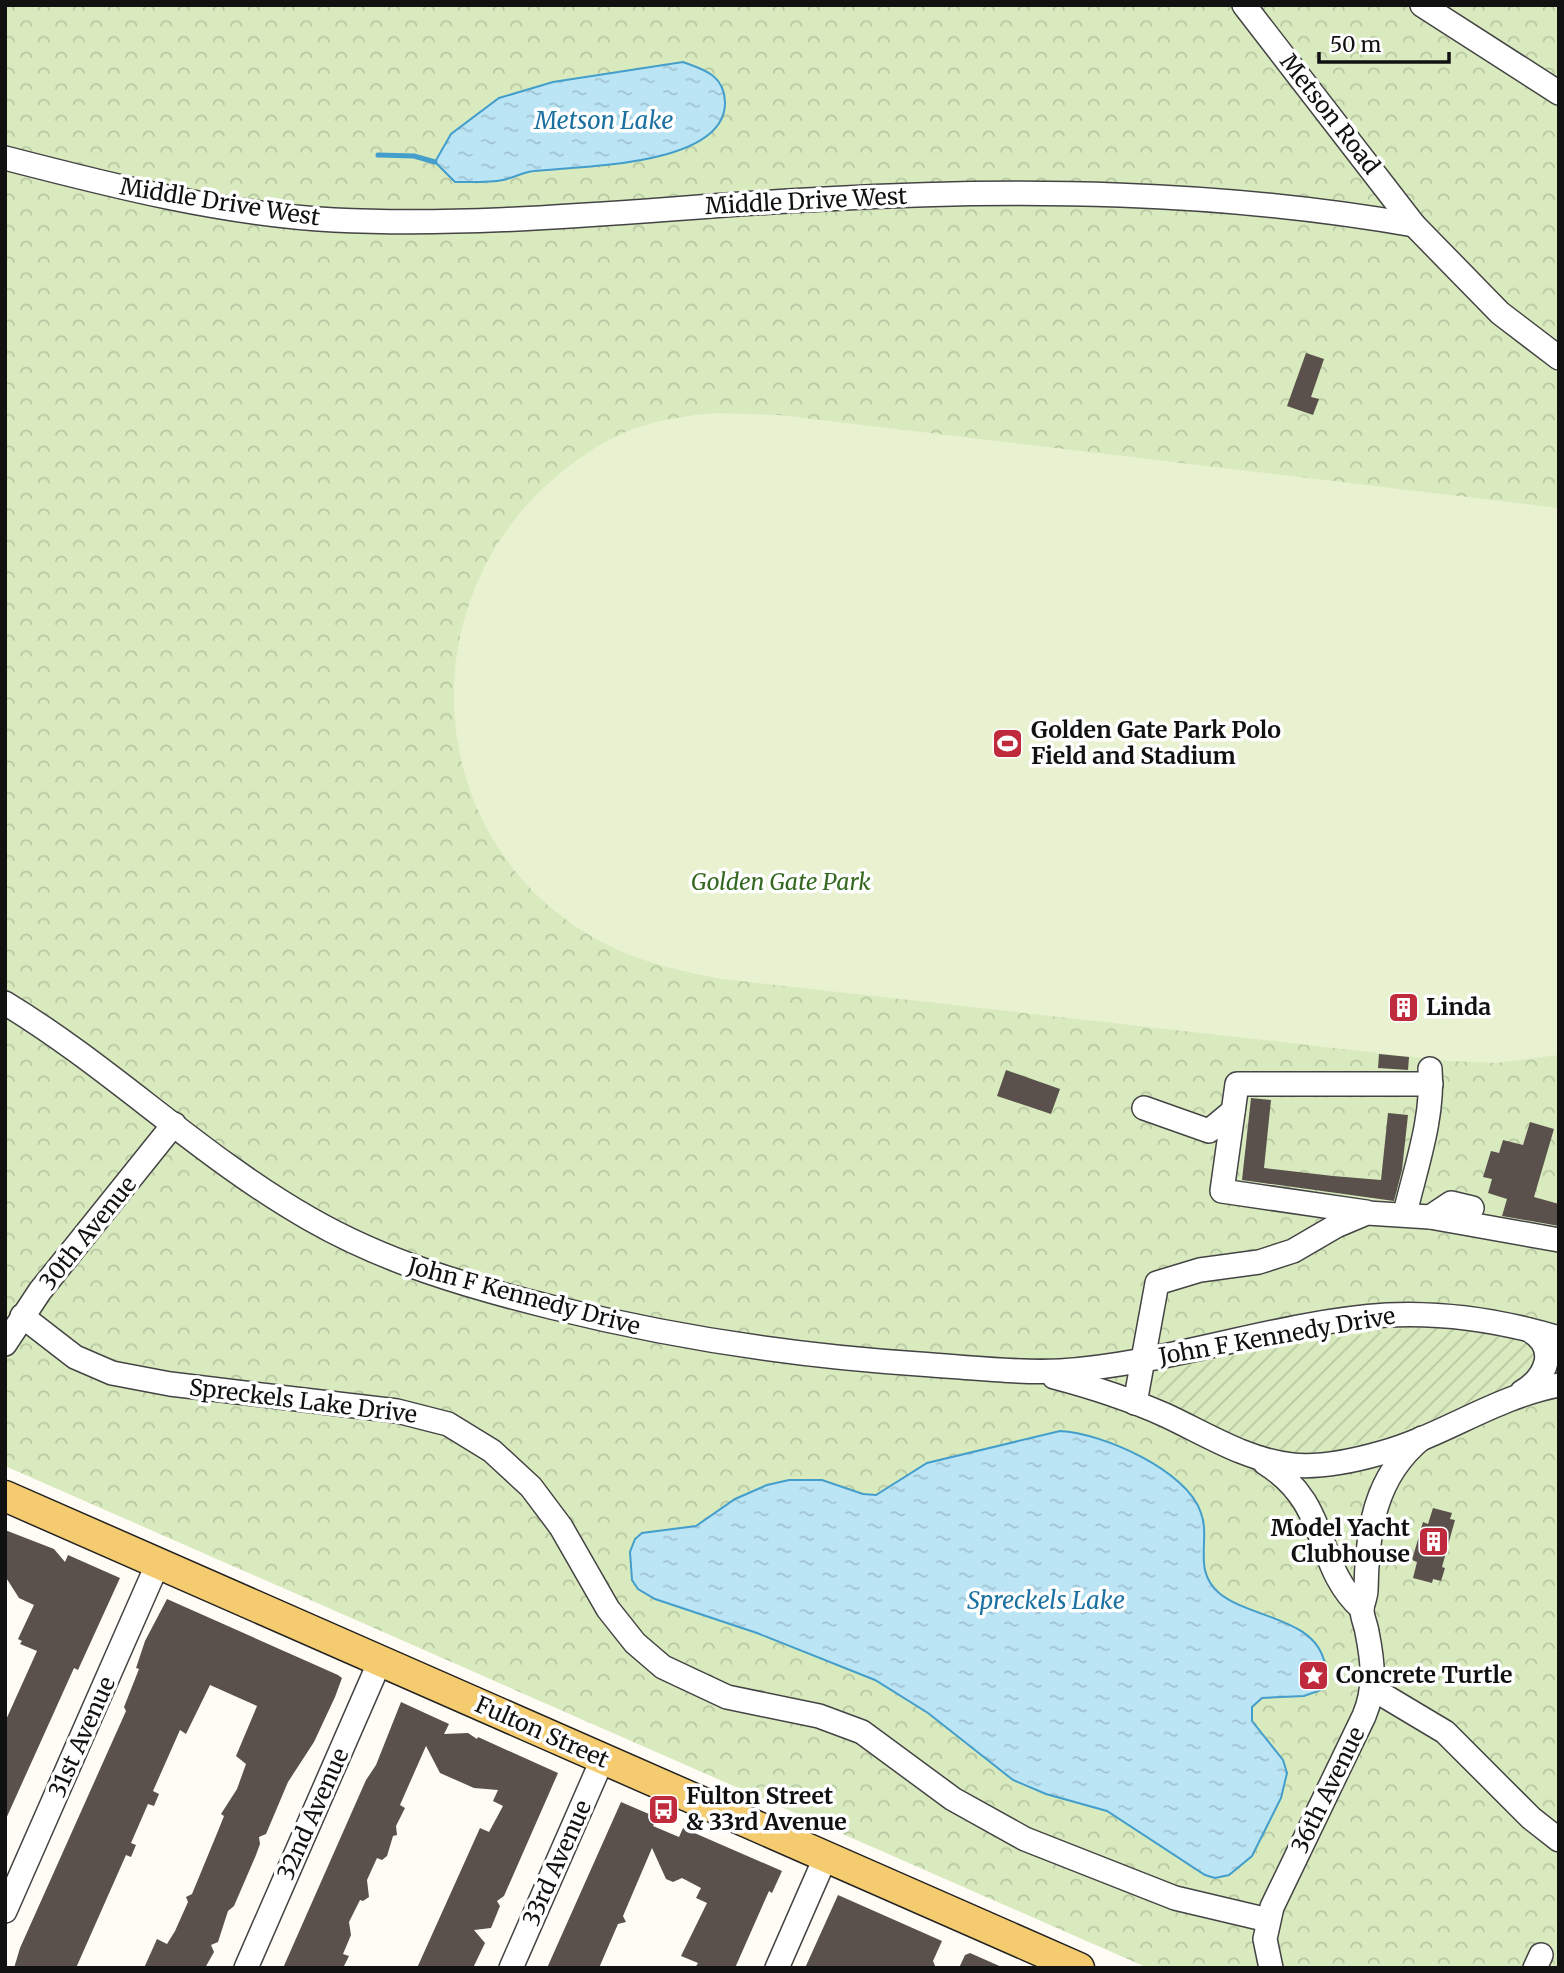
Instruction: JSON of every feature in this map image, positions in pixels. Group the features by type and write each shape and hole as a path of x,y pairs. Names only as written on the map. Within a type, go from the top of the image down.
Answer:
{"main road":[{"name":"Fulton Street","path":"5,1496 826,1856 1045,1961 1080,1968"}],"street":[{"name":"Metson Road","path":"1244,5 1414,225"},
{"path":"1422,5 1559,93"},
{"name":"Middle Drive West","path":"5,158 176,199 274,215 338,220 476,218 860,197 1015,194 1228,199 1414,225"},
{"path":"1414,225 1500,313 1559,358"},
{"name":"John F Kennedy Drive","path":"5,1003 86,1056 254,1184 321,1225 388,1259 473,1287 647,1329 743,1346 861,1360 1036,1371 1078,1369 1142,1360 1381,1315 1453,1316 1526,1328 1559,1338"},
{"path":"1405,1213 1422,1145 1431,1076 1237,1084 1222,1191 1367,1213 1405,1213 1559,1240"},
{"path":"1144,1108 1209,1131 1233,1111"},
{"name":"30th Avenue","path":"5,1344 22,1316 174,1124"},
{"path":"1430,1217 1451,1203 1472,1208"},
{"path":"1135,1403 1157,1283 1190,1273 1259,1262 1293,1251 1336,1226 1367,1213"},
{"name":"Spreckels Lake Drive","path":"22,1316 75,1357 112,1373 212,1390 397,1411 448,1424 492,1451 531,1487 561,1527 595,1590 615,1619 635,1643 663,1667 727,1696 819,1716 862,1732 953,1799 1025,1839 1175,1898 1268,1920"},
{"path":"1518,1394 1534,1384 1548,1360 1544,1342 1526,1328"},
{"name":"John F Kennedy Drive","path":"1036,1371 1135,1403 1237,1450 1280,1463 1324,1465 1384,1453 1518,1394 1559,1385"},
{"name":"36th Avenue","path":"1271,1968 1265,1939 1268,1920 1364,1716 1373,1689 1371,1657 1362,1609 1367,1592 1366,1549 1378,1501 1394,1467 1422,1438"},
{"name":"36th Avenue","path":"1237,1450 1274,1469 1295,1485 1310,1507 1342,1586 1362,1609"},
{"name":"31st Avenue","path":"5,1911 158,1563"},
{"name":"32nd Avenue","path":"246,1968 380,1661"},
{"path":"1373,1689 1445,1732 1531,1818 1559,1840"},
{"name":"33rd Avenue","path":"511,1968 603,1758"},
{"path":"777,1968 826,1856"}],"green space":[{"name":"Golden Gate Park","path":"5,5 1559,5 1559,1968 1148,1968 5,1466"},
{"name":"Golden Gate Park Polo Field and Stadium","path":"712,413 779,415 1559,508 1559,1055 1496,1063 1448,1061 723,979 646,961 610,946 575,926 524,881 486,828 463,768 454,705 459,642 478,581 511,524 558,475 596,447 628,431 666,420"},
{"path":"1418,1327 1493,1332 1524,1339 1535,1352 1530,1373 1521,1385 1500,1396 1380,1438 1307,1453 1286,1452 1253,1443 1201,1420 1156,1392 1155,1383 1165,1372 1176,1367 1318,1340"}],"water":[{"name":"Metson Lake","path":"683,62 712,75 721,85 725,102 719,123 702,140 676,151 646,159 530,172 485,182 455,182 435,162 451,134 499,98 553,82"},
{"name":"Spreckels Lake","path":"1060,1431 1078,1433 1119,1446 1179,1482 1193,1497 1201,1513 1204,1523 1204,1565 1211,1584 1232,1602 1296,1628 1309,1637 1319,1649 1326,1672 1321,1690 1304,1696 1262,1698 1252,1707 1252,1721 1283,1760 1287,1773 1281,1798 1252,1856 1229,1875 1215,1878 1205,1875 1107,1811 1046,1794 1013,1780 928,1713 875,1680 757,1633 655,1599 638,1589 632,1580 630,1552 635,1539 642,1533 696,1526 735,1499 767,1485 789,1480 822,1480 863,1494 876,1495 927,1463"}],"building":[{"path":"1306,353 1324,359 1311,397 1319,399 1313,415 1287,406"},
{"path":"1379,1054 1409,1057 1408,1070 1378,1068"},
{"path":"1006,1070 1060,1089 1051,1114 997,1096"},
{"path":"1251,1098 1271,1100 1264,1168 1333,1176 1381,1180 1388,1113 1408,1115 1402,1170 1394,1201 1242,1180"},
{"path":"1530,1122 1554,1129 1534,1197 1559,1204 1559,1226 1502,1216 1507,1199 1488,1193 1492,1179 1483,1177 1491,1151 1499,1153 1503,1140 1523,1145"},
{"name":"Model Yacht Clubhouse","path":"1433,1508 1452,1513 1450,1519 1455,1520 1442,1567 1445,1568 1441,1581 1433,1579 1432,1583 1413,1578 1417,1562 1412,1560 1423,1522 1428,1524"},
{"path":"5,1530 54,1549 65,1562 68,1555 120,1578 78,1670 74,1668 5,1821 5,1722 37,1651 20,1644 22,1641 18,1639 34,1605 19,1598 5,1576"},
{"path":"167,1599 338,1675 342,1678 335,1697 314,1742 288,1782 266,1834 259,1837 260,1844 256,1855 234,1906 228,1911 218,1942 211,1945 214,1952 205,1968 144,1968 157,1939 167,1944 175,1931 188,1902 186,1897 192,1894 224,1816 221,1814 237,1789 246,1764 236,1756 257,1706 210,1685 186,1734 180,1730 153,1791 159,1794 154,1806 148,1804 131,1843 136,1845 131,1857 126,1855 76,1968 14,1968 20,1948 126,1711 124,1707 139,1669 136,1668 145,1641"},
{"path":"401,1702 449,1724 444,1734 468,1733 558,1773 504,1896 497,1901 500,1906 491,1928 474,1930 485,1943 473,1968 417,1968 480,1828 489,1832 503,1806 493,1801 498,1790 474,1788 440,1773 426,1746 400,1805 405,1808 396,1826 397,1835 393,1836 387,1856 382,1860 377,1858 367,1880 369,1897 360,1900 349,1922 351,1935 343,1954 349,1956 343,1968 283,1968 366,1780 376,1765"},
{"path":"621,1802 649,1814 648,1818 655,1821 653,1826 679,1837 683,1828 782,1871 772,1893 769,1891 735,1968 695,1968 698,1963 681,1956 707,1903 696,1898 701,1888 682,1878 673,1882 666,1879 652,1848 623,1916 626,1922 618,1924 599,1968 547,1968"},
{"path":"838,1895 942,1941 933,1961 936,1968 805,1968"},
{"path":"970,1953 1004,1968 959,1968 965,1955"}],"waterway":[{"path":"378,155 414,156 435,162"}],"place":[{"name":"Golden Gate Park Polo Field and Stadium","path":"1008,743"},
{"name":"Linda","path":"1403,1007"},
{"name":"Model Yacht Clubhouse","path":"1433,1541"},
{"name":"Concrete Turtle","path":"1313,1675"},
{"name":"Fulton Street & 33rd Avenue","path":"663,1809"}]}
